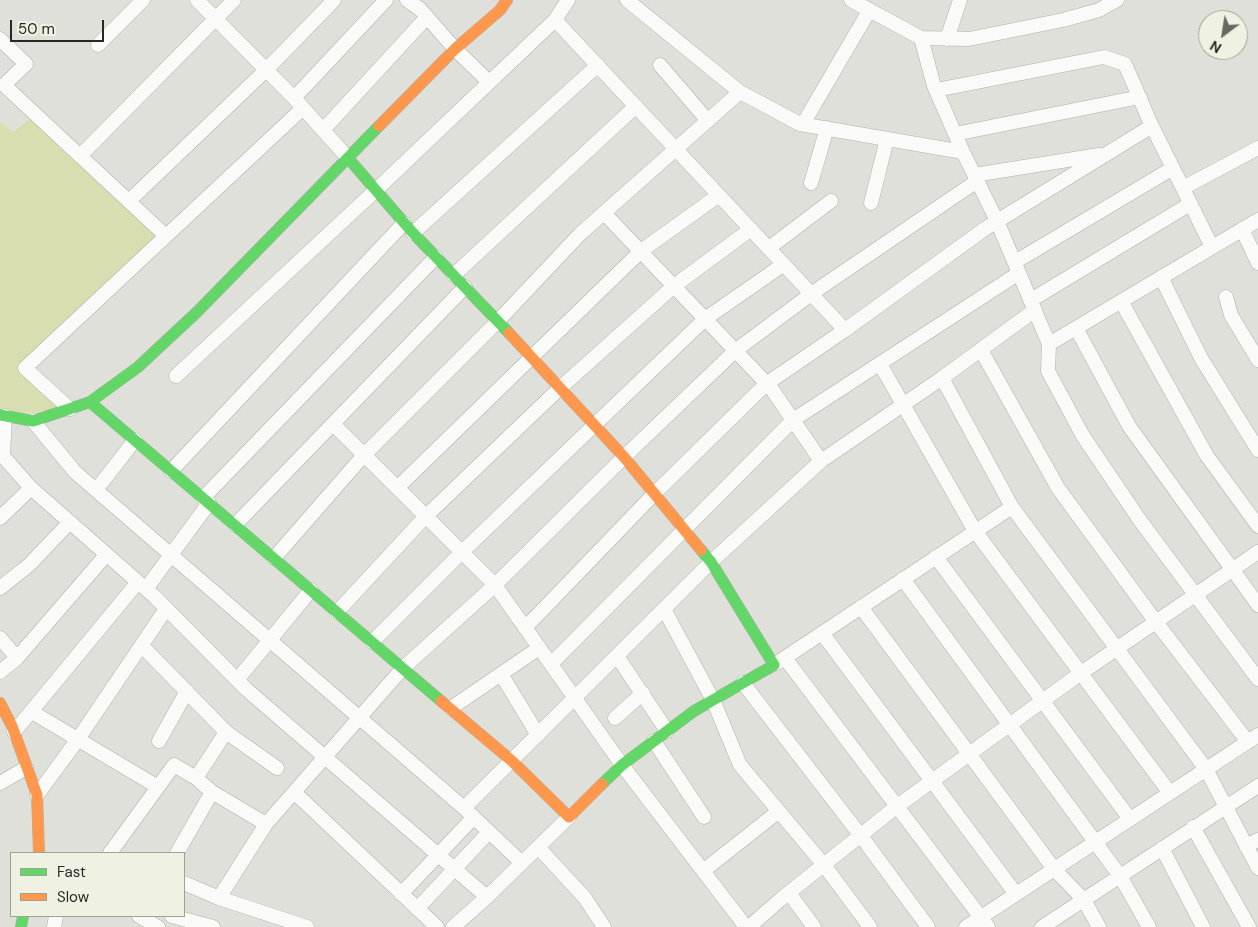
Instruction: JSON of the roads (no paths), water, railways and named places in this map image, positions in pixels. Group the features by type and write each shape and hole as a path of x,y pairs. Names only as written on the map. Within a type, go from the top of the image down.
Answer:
{"street":[{"path":"98,45 143,0"},
{"path":"198,0 299,103 409,228 624,456 711,562 779,662 896,807 984,922"},
{"path":"80,156 234,0"},
{"path":"129,201 266,70 334,0"},
{"path":"70,409 25,368 166,236 299,103 386,0"},
{"path":"407,0 420,9 489,82"},
{"path":"487,897 237,680 142,586 1,458 2,416 33,421 90,402 138,368 197,312 456,49 500,10 507,0"},
{"path":"176,376 555,20 568,0"},
{"path":"627,0 740,92 803,124 963,152"},
{"path":"850,0 921,38 947,39 969,39 1053,22 1099,10 1109,2"},
{"path":"947,39 960,0"},
{"path":"803,124 870,11"},
{"path":"323,130 428,17"},
{"path":"555,20 845,330"},
{"path":"921,38 936,90 963,152 997,221 1049,344 1048,371 1083,436 1139,519 1258,679"},
{"path":"0,39 26,64 4,85 166,236"},
{"path":"936,90 1104,57 1125,64 1152,126 1212,247"},
{"path":"660,65 708,121"},
{"path":"171,471 409,228 598,66"},
{"path":"274,558 364,455 498,321 580,234 677,150 740,92"},
{"path":"955,134 1140,97"},
{"path":"454,275 636,106"},
{"path":"524,628 654,494 766,384 997,221 1152,126"},
{"path":"811,183 827,128"},
{"path":"870,203 888,139"},
{"path":"1182,188 1258,148"},
{"path":"219,898 266,824 403,668 494,585 624,456 736,351 812,294 976,178 1106,154"},
{"path":"551,664 792,420 880,364 1017,268 1173,168"},
{"path":"397,488 641,251 719,195"},
{"path":"769,248 831,201"},
{"path":"401,894 439,856 469,813 512,761 711,562 821,461 981,350 1033,306 1190,204"},
{"path":"604,213 766,384 821,461"},
{"path":"1049,344 1258,220"},
{"path":"338,612 426,516 560,388 674,286 751,229"},
{"path":"1242,229 1258,263"},
{"path":"0,733 13,729 32,712 171,555 206,501 436,257"},
{"path":"372,642 462,552 705,319 784,264"},
{"path":"1161,277 1201,358 1258,450"},
{"path":"235,525 465,287"},
{"path":"1226,298 1232,315 1258,360"},
{"path":"1122,301 1206,456 1258,526"},
{"path":"1076,328 1129,426 1258,605"},
{"path":"966,927 984,922 1016,894 1253,738 1156,622 1058,488 981,350"},
{"path":"880,364 975,531 1170,793"},
{"path":"942,378 1012,507 1206,769 1226,806 1252,843 1258,868"},
{"path":"90,402 451,708 512,761 570,816"},
{"path":"33,421 75,472 469,813 522,863"},
{"path":"333,424 494,585 622,765 747,927 896,807 1081,673 1258,552"},
{"path":"96,490 135,440"},
{"path":"0,518 32,488"},
{"path":"453,927 487,897 622,765 694,711 779,662 1012,507"},
{"path":"0,588 29,565 70,522"},
{"path":"0,672 17,658 106,554"},
{"path":"936,557 1130,819"},
{"path":"903,579 1120,876 1149,927"},
{"path":"237,680 311,590"},
{"path":"861,607 1054,869 1084,900 1099,927"},
{"path":"37,795 78,739 166,609"},
{"path":"664,609 713,700 740,765 824,865 870,927"},
{"path":"822,633 1016,894"},
{"path":"0,638 17,658"},
{"path":"142,646 226,732 277,768"},
{"path":"451,708 539,648"},
{"path":"617,656 667,732"},
{"path":"500,674 538,735"},
{"path":"743,683 861,836 928,927"},
{"path":"159,741 187,691"},
{"path":"615,718 643,693"},
{"path":"0,703 13,729 37,795 39,852"},
{"path":"32,712 158,787"},
{"path":"196,778 226,732"},
{"path":"654,741 704,817"},
{"path":"111,852 174,765 196,778 212,792 266,824"},
{"path":"0,782 26,768"},
{"path":"1045,926 1258,786"},
{"path":"178,852 212,792"},
{"path":"294,793 437,927"},
{"path":"703,871 779,811"},
{"path":"1193,827 1249,927"},
{"path":"417,909 489,832"},
{"path":"33,852 38,839"},
{"path":"538,847 585,898 604,927"},
{"path":"1162,848 1203,927"},
{"path":"185,883 219,898 307,927"},
{"path":"788,893 814,927"},
{"path":"141,917 158,927"},
{"path":"176,917 213,927"}]}
